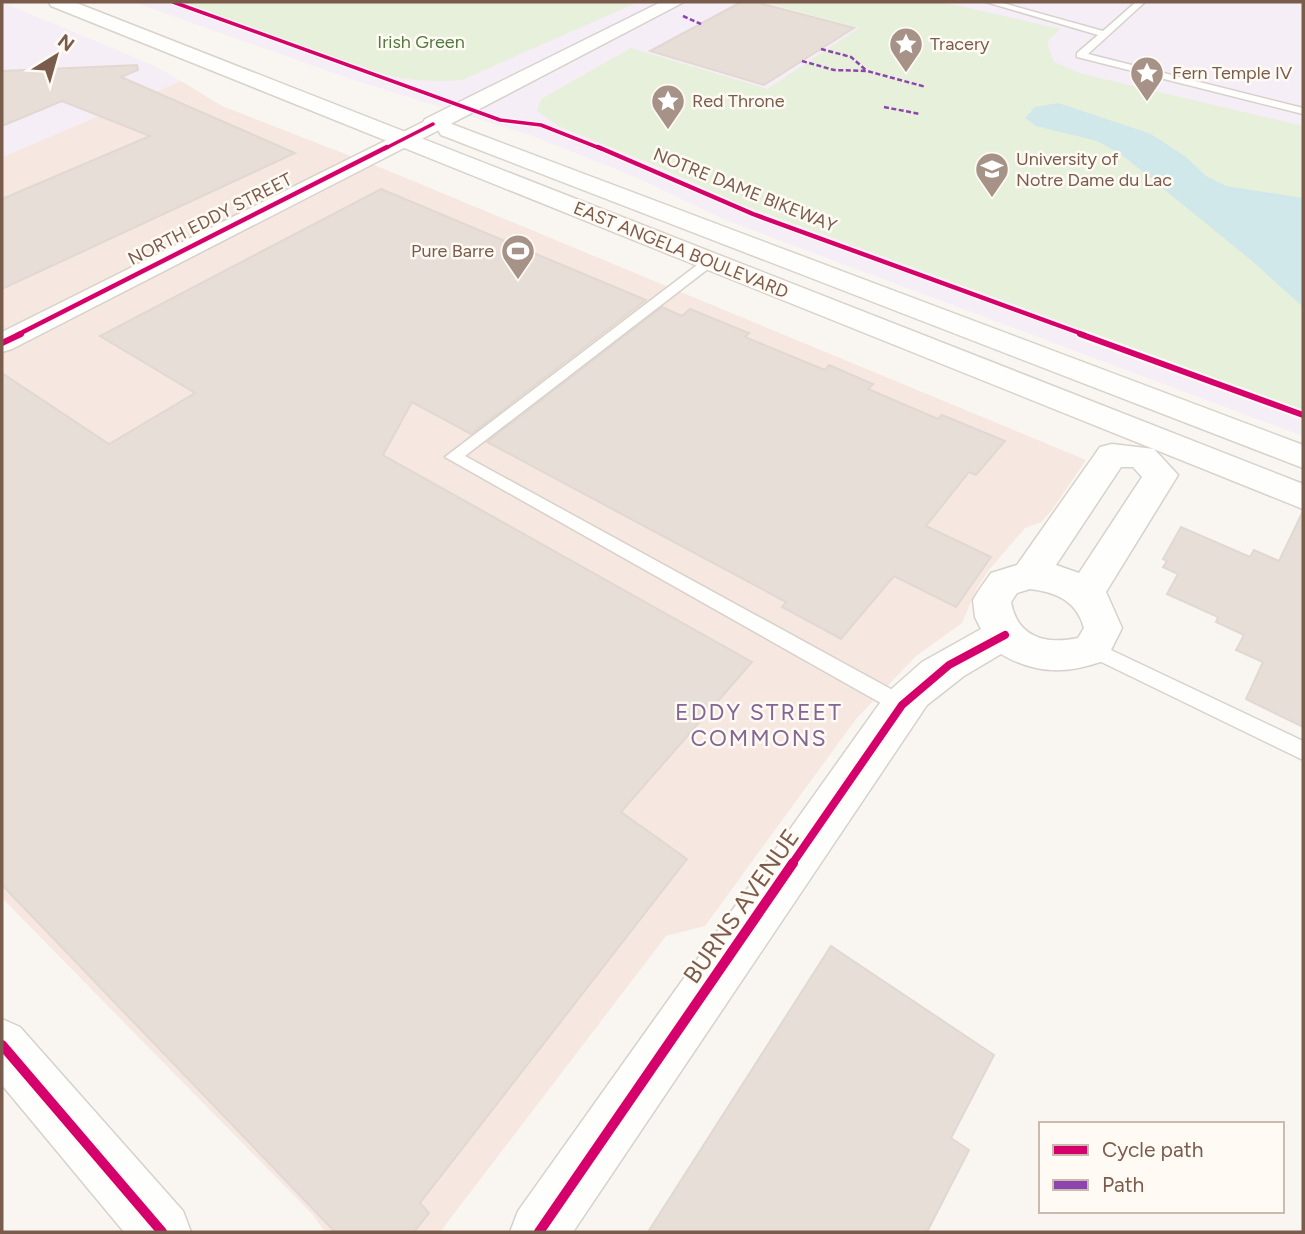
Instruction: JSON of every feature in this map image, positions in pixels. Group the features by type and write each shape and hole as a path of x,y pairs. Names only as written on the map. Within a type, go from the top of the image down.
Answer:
{"main road":[{"name":"EAST ANGELA BOULEVARD","path":"58,2 415,126 1303,457"},
{"path":"110,2 186,31"},
{"name":"NORTH EDDY STREET","path":"2,343 415,126 675,2"},
{"name":"EAST ANGELA BOULEVARD","path":"415,126 710,262 1148,447 1303,497"},
{"path":"1030,575 1112,455 1148,447 1161,475 1085,594"},
{"path":"1030,575 1059,579 1085,594 1101,617 1103,628 1092,649 1066,658 1049,657 1017,645 996,624 992,600 1004,583 1030,575"},
{"name":"BURNS AVENUE","path":"539,1232 902,705 919,685 968,652 1005,635"},
{"path":"2,1045 162,1232"}],"lane":[{"path":"990,2 1104,34"},
{"path":"1141,2 1081,55 1303,111"},
{"path":"710,262 453,457 902,705"},
{"path":"1092,649 1303,751"}],"shaded area":[{"path":"2,2 155,66 181,81 2,157"},
{"name":"University of Notre Dame du Lac","path":"133,2 1303,2 1303,436 725,220 638,178 530,135 357,81"},
{"path":"181,81 222,106 389,171 1086,460 1052,510 1041,522 1025,528 988,571 977,588 962,623 916,656 856,719 705,926 666,936 440,1232 325,1232 313,1215 2,898 2,157"}],"green space":[{"name":"Irish Green","path":"181,2 638,2 462,80 443,81 386,75"},
{"name":"University of Notre Dame du Lac","path":"763,2 942,2 1061,29 1047,42 1054,62 1079,73 1303,126 1303,410 740,204 659,167 558,126 537,111 541,99 631,48 767,89 859,28"}],"water":[{"path":"1058,103 1151,134 1186,157 1206,176 1226,186 1303,198 1303,307 1252,261 1122,155 1097,141 1036,126 1025,118 1035,107"}],"building":[{"path":"741,2 755,2 854,28 764,85 650,51"},
{"path":"137,65 138,70 121,77 295,153 2,289 2,199 150,136 62,101 2,126 2,71"},
{"path":"381,189 646,300 471,434 412,402 383,455 752,662 621,812 687,859 420,1203 429,1213 414,1232 335,1232 2,885 2,373 109,444 195,393 100,336"},
{"path":"662,307 682,316 690,309 749,333 745,337 825,370 829,365 873,384 868,389 938,419 942,415 1005,441 976,475 969,472 926,526 991,557 956,607 894,576 841,639 782,607 786,602 487,442"},
{"path":"1303,511 1303,727 1246,699 1263,662 1236,650 1244,635 1216,622 1218,617 1167,594 1178,574 1163,567 1167,561 1163,559 1181,527 1250,557 1254,550 1279,561"},
{"path":"831,946 994,1055 951,1138 969,1150 927,1232 648,1232"}],"marked path":[{"path":"683,16 701,24"},
{"path":"821,49 851,57 867,71"},
{"path":"802,61 834,70 867,71 926,87"},
{"path":"884,107 920,114"}],"cycle path":[{"name":"NOTRE DAME BIKEWAY","path":"173,2 500,120 541,125 560,131 753,214 1303,415"},
{"path":"2,343 433,124"},
{"path":"539,1232 902,705 924,683 949,665 1005,635"},
{"path":"2,1045 162,1232"}],"place":[{"name":"Tracery","path":"906,74"},
{"name":"Fern Temple IV","path":"1147,103"},
{"name":"Red Throne","path":"668,131"},
{"name":"University of Notre Dame du Lac","path":"992,199"},
{"name":"Pure Barre","path":"518,281"}],"district":[{"name":"EDDY STREET COMMONS","path":"759,725"}]}
